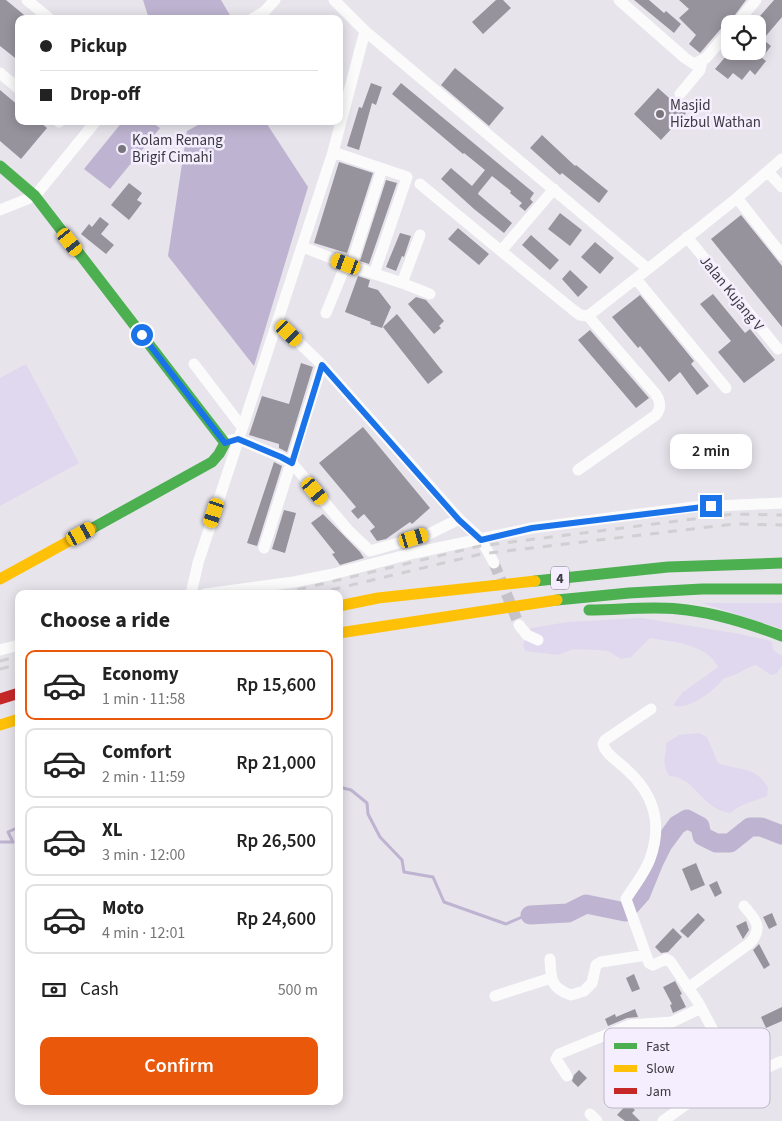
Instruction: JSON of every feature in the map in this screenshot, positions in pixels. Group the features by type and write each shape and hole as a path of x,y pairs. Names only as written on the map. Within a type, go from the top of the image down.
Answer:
{"main road":[{"path":"0,166 35,196 225,443 212,462 0,579"},
{"name":"4","path":"343,605 387,597 659,568 782,563"},
{"name":"4","path":"343,632 539,602 629,593 702,589 782,589"},
{"path":"573,611 662,608 695,610 729,617 759,626 782,636"},
{"path":"454,616 553,612"},
{"path":"0,699 15,694"},
{"path":"0,725 15,720"}],"street":[{"path":"27,0 45,15"},
{"path":"259,15 275,0"},
{"path":"334,0 365,31 648,269"},
{"path":"619,0 689,62 697,64 702,61 721,40"},
{"path":"744,15 756,0"},
{"path":"343,114 365,31"},
{"path":"680,94 700,70 702,61"},
{"path":"0,73 15,86"},
{"path":"0,210 35,196 93,125"},
{"path":"193,590 198,563 278,322 340,125"},
{"path":"333,152 407,178 374,274"},
{"path":"588,316 737,198 782,159"},
{"path":"326,313 349,265 382,170"},
{"path":"768,172 782,187"},
{"path":"420,184 572,309 580,315 588,316 659,400 660,406 656,414 578,470"},
{"path":"501,251 554,189"},
{"path":"737,198 782,255"},
{"path":"402,283 420,235"},
{"name":"Jalan Kujang V","path":"687,237 778,349"},
{"path":"302,247 430,294"},
{"path":"636,279 726,388"},
{"path":"278,322 322,365 459,520 481,540 494,563"},
{"path":"194,364 242,427"},
{"path":"264,548 322,365"},
{"path":"225,443 238,439 292,463 348,530 370,551 427,535 459,520"},
{"path":"235,590 294,582 333,574 414,553 532,528 694,507 782,503"},
{"path":"519,625 527,636 538,640"},
{"path":"0,650 15,646"},
{"path":"651,709 605,740 603,744 607,752 640,782 654,807 656,819 656,833 650,860 627,897 627,902 651,965 666,959 670,961 711,1028"},
{"path":"688,988 750,943 755,937 758,930 757,924 744,906"},
{"path":"550,959 551,978 554,984 560,990 571,995 584,991 592,983 596,965 600,962 646,955"},
{"path":"495,996 551,978"},
{"path":"623,1028 630,1025 672,1022 700,1008"},
{"path":"567,1076 556,1059 558,1054 604,1035"},
{"path":"770,1066 782,1061"},
{"path":"663,1121 681,1108"}],"shaded area":[{"path":"143,0 221,0 230,15 148,15"},
{"name":"Kolam Renang Brigif Cimahi","path":"120,125 156,125 160,128 110,189 84,169"},
{"path":"198,125 268,125 308,187 254,366 168,256 187,131"},
{"path":"26,364 79,463 0,506 0,378"},
{"path":"702,603 782,603 782,629"},
{"path":"642,618 771,641 774,651 782,656 782,666 776,674 771,675 756,665 752,666 733,676 724,678 715,688 694,702 679,706 673,705 683,692 718,667 706,653 688,645 650,638 631,657 621,659 608,651 598,650 573,649 558,655 525,651 523,644 531,628 568,622"},
{"path":"699,733 707,737 718,763 746,770 757,775 768,787 767,796 743,805 731,813 721,811 712,806 685,781 678,777 669,776 664,762 666,743 679,735"}],"building":[{"path":"0,0 6,0 24,15 15,15 15,58 0,46"},
{"path":"496,0 503,0 511,8 483,34 472,22"},
{"path":"634,0 649,0 681,24 674,33"},
{"path":"679,0 746,0 735,15 721,15 721,28 700,53 689,44 696,35 679,18 689,9"},
{"path":"774,0 782,0 782,17 766,36 766,15 761,15"},
{"path":"766,42 771,46 766,53"},
{"path":"723,60 766,61 755,75 750,70 742,80 733,73 728,79 715,69"},
{"path":"455,68 504,108 489,126 441,85"},
{"path":"371,83 382,87 376,105 372,103 359,150 347,146 359,107 362,108"},
{"path":"401,83 534,193 530,199 533,202 525,211 519,206 522,203 510,193 511,191 492,176 479,192 478,194 512,223 504,233 441,179 451,168 472,186 485,170 463,154 392,94"},
{"name":"Masjid Hizbul Wathan","path":"658,88 686,113 661,140 634,114"},
{"path":"0,90 15,103 15,125 44,125 47,128 21,159 0,141"},
{"path":"542,135 575,166 608,191 599,203 562,173 560,175 530,148"},
{"path":"339,162 373,173 347,253 314,243"},
{"path":"386,180 397,183 369,264 360,261"},
{"path":"129,183 142,193 137,200 142,203 129,220 111,205"},
{"path":"560,213 582,230 570,246 548,229"},
{"path":"741,215 782,266 782,327 711,239"},
{"path":"100,217 109,224 101,234 114,245 106,254 81,234 89,224 92,227"},
{"path":"458,228 489,254 479,265 448,239"},
{"path":"400,233 411,236 404,257 402,256 396,271 386,267"},
{"path":"531,235 559,260 550,270 522,245"},
{"path":"595,242 614,258 600,274 581,257"},
{"path":"570,270 588,287 578,297 562,279"},
{"path":"358,276 370,280 368,287 378,290 391,307 382,328 345,312"},
{"path":"713,294 745,333 750,329 775,360 744,383 718,352 731,341 700,304"},
{"path":"640,295 694,361 691,364 709,386 697,395 680,372 669,382 640,346 638,348 612,317"},
{"path":"416,297 426,300 444,321 439,326 441,328 434,334 408,304"},
{"path":"397,314 443,372 428,384 383,327"},
{"path":"590,330 649,398 636,408 578,340"},
{"path":"301,363 313,367 287,452 279,448 279,444 249,435 262,396 289,404"},
{"path":"363,427 430,508 412,524 410,522 386,539 377,541 370,531 375,527 364,514 358,519 351,511 356,507 319,463"},
{"path":"274,462 282,466 257,546 247,543"},
{"path":"284,510 296,513 285,553 272,549"},
{"path":"323,514 364,558 340,565 332,554 335,553 311,523"},
{"path":"696,863 705,885 691,891 682,869"},
{"path":"717,881 722,893 715,897 709,885"},
{"path":"698,913 705,920 688,938 680,931"},
{"path":"772,913 777,925 769,929 763,917"},
{"path":"746,921 749,930 743,939 736,926"},
{"path":"673,928 682,937 668,952 661,953 655,947"},
{"path":"759,944 770,965 764,969 753,950"},
{"path":"634,974 640,989 632,992 626,978"},
{"path":"675,981 686,1007 673,1013 670,1005 672,1004 663,987"},
{"path":"782,1007 782,1021 766,1028 761,1017"},
{"path":"635,1009 638,1017 627,1018 608,1026 605,1019 615,1014 616,1017"},
{"path":"579,1070 587,1078 578,1087 572,1081 574,1075"},
{"path":"623,1108 633,1108 635,1110 632,1113 640,1121 625,1121 617,1115"}],"waterway":[{"path":"343,788 351,790 367,803 368,814 380,837 402,860 404,872 433,877 444,902 506,924 530,915"},
{"path":"530,915 568,913 586,904 625,912 641,894 663,844 677,825 687,819 700,826 702,836 716,843 730,843 750,827 761,827 782,835"},
{"path":"0,842 13,842 8,832 15,829"}],"tunnel":[{"path":"494,563 519,625"}],"railway":[{"path":"297,590 480,546 733,514 782,515"},
{"path":"331,590 481,554 734,524 782,525"},
{"path":"0,661 15,657"},
{"path":"0,669 15,665"}],"traffic: fast":[{"path":"0,166 35,196 225,443 212,462 91,529"},
{"path":"535,581 668,567 782,563"},
{"path":"557,600 629,593 702,589 782,589"},
{"path":"589,610 656,608 691,610 731,619 782,636"}],"traffic: slow":[{"path":"0,579 91,529"},
{"path":"343,605 378,598 535,581"},
{"path":"343,632 557,600"},
{"path":"0,725 15,720"}],"traffic: jam":[{"path":"0,699 15,694"}],"place":[{"name":"Masjid Hizbul Wathan","path":"660,114"},
{"name":"Kolam Renang Brigif Cimahi","path":"122,149"}],"route":[{"path":"142,335 225,443 238,439 292,463 322,365 459,520 481,540 532,528 711,506"}]}
